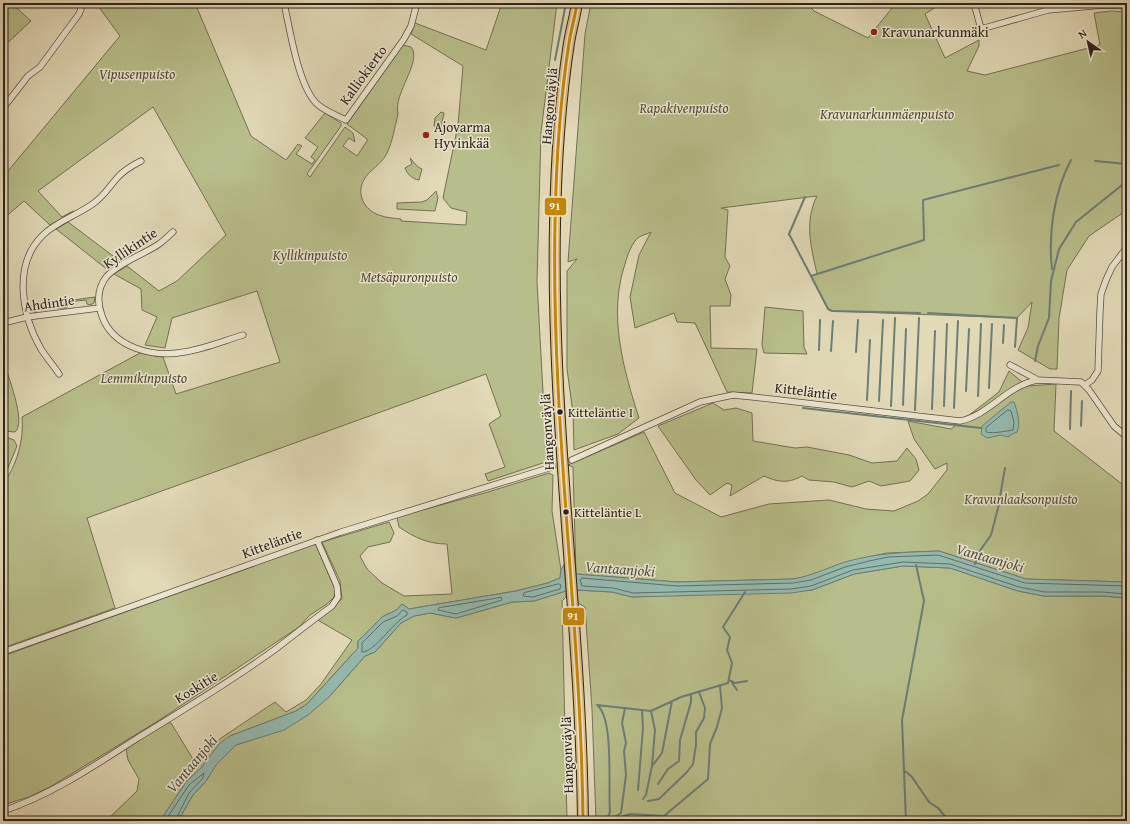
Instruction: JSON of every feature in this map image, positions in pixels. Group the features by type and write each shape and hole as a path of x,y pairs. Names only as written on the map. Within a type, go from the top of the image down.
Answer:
{"highway":[{"name":"Hangonväylä","path":"569,42 572,3"},
{"name":"Hangonväylä","path":"577,3 569,42 564,86 558,166 555,271 556,354 582,746 583,821"}],"street":[{"path":"3,108 28,76 40,67 80,14 81,9 79,3"},
{"name":"Kalliokierto","path":"284,3 305,87 317,104 325,110 346,120 404,39 411,26 417,3"},
{"path":"974,3 981,29 1048,10 1127,6"},
{"path":"58,374 41,349 27,317 23,290 25,265 35,244 49,230 95,203 117,178 141,161"},
{"name":"Kyllikintie","path":"99,308 98,297 100,288 108,276 160,244 173,232"},
{"path":"1085,385 1096,376 1098,371 1101,294 1112,267 1127,248"},
{"path":"99,308 104,322 114,335 127,345 150,352 182,352 243,335"},
{"name":"Ahdintie","path":"3,323 27,317 99,308"},
{"path":"1010,365 1038,380 1075,381 1085,385 1114,426 1127,437"},
{"name":"Kitteläntie","path":"572,460 602,448 700,402 722,396 733,395 753,397 960,421 971,419 1020,385 1038,380"},
{"name":"Kitteläntie","path":"3,652 317,540 552,467"},
{"name":"Koskitie","path":"3,811 24,804 52,790 108,757 225,684 276,649 332,606 338,597 337,586 317,540"}],"green space":[{"path":"3,3 11,3 31,21 3,47"},
{"path":"96,3 195,3 251,136 286,160 298,144 302,146 296,154 312,164 315,160 311,157 318,147 305,138 325,113 341,123 341,126 307,174 310,177 345,127 353,133 355,142 349,138 343,146 357,156 367,139 347,124 403,45 411,47 414,53 413,60 400,97 392,141 384,159 365,178 362,184 361,195 365,205 369,209 384,217 401,219 401,221 466,225 467,212 451,208 443,198 458,125 463,66 411,34 415,23 486,50 502,3 557,3 541,132 537,282 546,447 552,460 488,481 485,474 505,467 489,424 501,416 486,374 87,518 115,608 3,648 3,484 16,461 21,443 22,417 140,353 163,357 176,394 280,362 257,291 172,318 165,348 145,345 157,317 142,310 141,289 114,274 127,266 159,291 177,281 226,235 153,107 38,191 62,217 73,211 72,213 50,225 24,201 3,219 3,177 120,36"},
{"path":"591,3 806,3 814,11 868,38 896,3 942,3 925,14 945,58 979,40 979,46 967,71 985,75 1100,45 1094,13 1111,11 1127,12 1127,210 1089,236 1067,270 1059,318 1057,369 1050,369 1018,350 1028,328 1032,302 1017,318 832,311 828,309 811,276 817,274 811,244 810,225 813,206 817,196 721,208 728,210 725,257 730,266 725,279 731,295 730,306 710,306 711,348 757,349 752,393 727,392 695,323 677,322 674,313 635,328 630,297 639,255 651,232 636,239 630,249 620,283 618,302 618,322 623,360 639,418 618,434 574,450 573,413 567,369 567,271 577,259 568,262 585,34"},
{"path":"441,112 444,113 441,128 434,126 435,118"},
{"path":"410,158 418,167 422,169 419,180 414,179 407,173 405,168 412,164"},
{"path":"436,191 438,198 435,211 397,209 397,203 422,202 427,200"},
{"path":"68,222 121,262 108,270 56,229"},
{"path":"95,297 94,303 90,305 87,304 86,300 67,302 67,308 57,308 56,304 35,307 36,313 29,309 29,306"},
{"path":"765,307 803,311 804,347 807,354 764,353 762,345"},
{"path":"3,360 18,409 18,427 15,432 4,431"},
{"name":"Kravunlaaksonpuisto","path":"1009,371 1027,386 1056,384 1054,431 1127,488 1127,582 1026,579 939,551 887,553 844,563 810,576 793,579 677,582 576,574 573,467 568,465 644,432 675,493 721,517 769,504 829,500 866,509 894,511 918,501 928,494 947,470 947,463 935,469 914,439 908,421 951,429 999,392"},
{"path":"713,403 724,410 736,408 752,413 753,441 795,448 807,447 849,455 872,463 897,461 907,448 916,459 919,470 910,481 881,486 869,481 852,487 834,482 809,480 802,476 797,479 783,481 774,480 764,476 730,496 732,485 727,483 710,495 696,480 658,426"},
{"path":"3,436 14,440 17,446 3,480"},
{"path":"549,473 553,475 552,511 561,570 560,578 548,583 516,591 409,609 402,604 394,611 381,618 358,641 358,648 307,704 296,711 230,736 186,782 160,821 106,821 137,791 139,779 128,760 126,748 165,723 171,723 196,764 221,738 275,702 286,712 306,700 321,684 352,640 316,619 342,599 340,581 322,542 389,522 394,533 390,542 368,547 360,556 367,569 382,583 404,596 452,594 447,544 422,540 399,527 397,517 488,492"},
{"path":"313,544 316,545 335,589 334,597 327,604 310,615 299,627 158,721 50,787 29,797 3,805 3,656"},
{"path":"903,566 950,568 1018,591 1044,596 1102,596 1127,598 1127,821 596,821 592,709 585,607 578,603 577,590 612,592 632,597 812,590 854,574"},
{"path":"566,591 566,597 562,601 567,821 178,821 193,795 206,781 216,765 236,745 257,738 329,697 365,656 375,652 401,623 414,616 430,613 456,618 512,602 534,601"}],"water":[{"path":"1011,402 1014,402 1019,421 1017,432 1009,437 1001,435 987,438 981,434 982,426"},
{"path":"939,551 1026,579 1127,582 1127,598 1102,596 1044,596 1018,591 950,568 903,566 854,574 812,590 791,593 632,597 612,592 577,590 576,574 677,582 793,579 857,559 880,555"},
{"path":"564,564 566,591 534,601 512,602 456,618 430,613 414,616 401,623 375,652 365,656 329,697 308,715 284,730 236,745 216,765 206,781 193,795 178,821 160,821 186,782 201,768 219,744 230,736 296,711 307,704 358,648 358,641 381,618 396,610 402,604 409,609 516,591 548,583 560,578 561,570"}],"waterway":[{"path":"555,60 566,3"},
{"path":"1052,269 1051,241 1056,199 1060,185 1071,160"},
{"path":"1095,161 1127,164"},
{"path":"805,197 789,234 811,276 924,240 923,200 1059,165"},
{"path":"1035,361 1038,346 1049,318 1051,281 1059,249 1076,222 1127,181"},
{"path":"811,276 828,309 832,311 920,313"},
{"path":"928,313 1017,318 1015,347"},
{"path":"891,406 895,318"},
{"path":"915,410 919,318"},
{"path":"819,350 820,320"},
{"path":"856,352 858,320"},
{"path":"879,401 883,320"},
{"path":"831,351 833,321"},
{"path":"954,408 958,321"},
{"path":"944,406 947,324"},
{"path":"978,396 981,324"},
{"path":"989,388 992,324"},
{"path":"1003,343 1004,325"},
{"path":"903,405 906,329"},
{"path":"966,391 969,329"},
{"path":"932,409 935,331"},
{"path":"867,400 870,340"},
{"path":"1070,429 1071,391"},
{"path":"1081,426 1082,401"},
{"path":"803,408 981,428"},
{"name":"Vantaanjoki","path":"975,564 979,552 991,535 998,508 1005,468"},
{"path":"906,821 902,720 924,601 916,565"},
{"path":"597,705 651,711 681,697 728,683 732,663 727,650 730,637 723,627 745,592"},
{"path":"729,680 735,683 747,681"},
{"path":"732,683 737,690"},
{"path":"618,818 630,814 664,816 708,779 710,744 717,727 722,708 720,686"},
{"path":"648,801 659,799 687,772 693,764 696,745 696,732 704,718 705,708 699,692"},
{"path":"658,784 668,769 679,761 680,740 691,702 691,695"},
{"path":"653,765 662,753 672,701"},
{"path":"598,706 603,714 608,740 610,812 607,819"},
{"path":"615,817 621,813 626,775 624,751 626,743 622,723 625,708"},
{"path":"638,790 643,728 642,710"},
{"path":"643,799 646,795 652,766 655,730 651,711"},
{"path":"905,771 912,777 929,802 938,808 949,821"}],"tunnel":[{"path":"552,467 572,460"}],"transit line":[{"name":"91","path":"577,3 570,38 563,88 557,157 555,299 557,374 577,672 583,821"}],"place":[{"name":"Kravunarkunmäki","path":"874,32"},
{"name":"Ajovarma Hyvinkää","path":"426,135"},
{"name":"Kitteläntie I","path":"560,412"},
{"name":"Kitteläntie L","path":"566,512"}],"park label":[{"name":"Vipusenpuisto","path":"137,74"},
{"name":"Rapakivenpuisto","path":"684,108"},
{"name":"Kravunarkunmäenpuisto","path":"887,114"},
{"name":"Kyllikinpuisto","path":"310,255"},
{"name":"Metsäpuronpuisto","path":"409,277"},
{"name":"Lemmikinpuisto","path":"144,378"}]}
